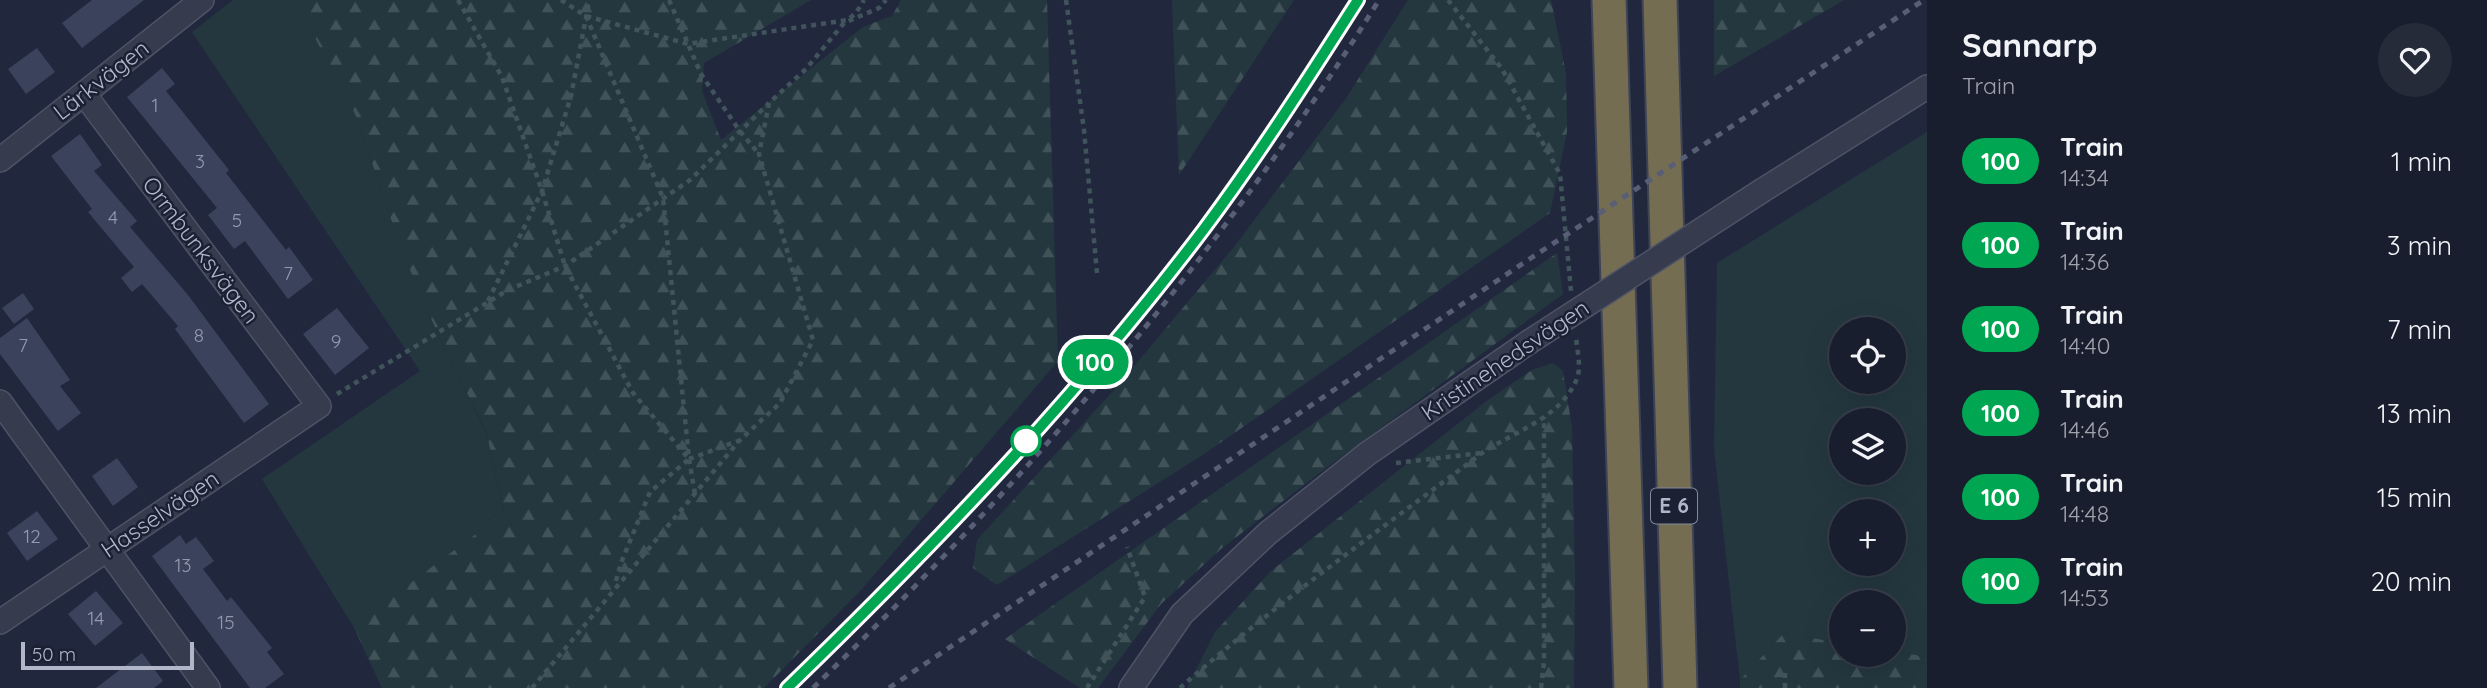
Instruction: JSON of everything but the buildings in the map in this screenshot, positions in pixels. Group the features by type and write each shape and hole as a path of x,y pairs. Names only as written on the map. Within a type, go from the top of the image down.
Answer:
{"highway":[{"name":"E 6","path":"1609,0 1631,688"},
{"name":"E 6","path":"1660,0 1680,688"}],"street":[{"name":"Lärkvägen","path":"0,160 201,0"},
{"name":"Kristinehedsvägen","path":"1131,688 1182,614 1268,533 1367,454 1529,342 1927,87"},
{"name":"Ormbunksvägen","path":"84,94 319,406"},
{"path":"0,402 208,688"},
{"name":"Hasselvägen","path":"0,622 319,406"}],"path":[{"path":"458,0 502,77 565,266 633,393 689,459"},
{"path":"561,0 586,16 688,44 846,21 879,8 886,0"},
{"path":"488,302 542,191 570,96 587,0"},
{"path":"532,688 739,441 780,403 813,340 759,154 739,130 701,74 668,0"},
{"path":"319,406 508,290 565,266 690,180 739,130 806,69 846,21 856,13 864,0"},
{"path":"1066,0 1084,130 1097,273"},
{"path":"1448,0 1502,69 1560,174 1572,296"},
{"path":"586,16 663,198 689,459 695,494"},
{"path":"759,154 769,103"},
{"path":"1180,688 1244,632 1483,453 1544,416 1565,399 1580,377 1576,336"},
{"path":"1541,688 1544,662 1544,416"},
{"path":"614,589 621,563 650,492 689,459 739,441"},
{"path":"1388,464 1483,453"},
{"path":"1087,688 1145,597 1127,547"},
{"path":"1785,673 1785,688"}],"green space":[{"path":"233,0 295,0 357,118 401,249 440,339 486,432 504,514 353,626 262,479 420,371 192,32"},
{"path":"295,0 811,0 704,63 702,91 721,140 863,27 892,16 901,0 1047,0 1058,361 861,590 764,688 382,688 353,626 504,513 486,431 440,339 401,249 357,118"},
{"path":"1172,0 1294,0 1179,175 1172,3"},
{"path":"1408,0 1551,0 1566,73 1567,132 1550,213 1207,452 997,585 973,568 977,540 1115,389 1234,247 1345,100"},
{"path":"1714,0 1844,0 1714,76"},
{"path":"1927,132 1927,657 1906,653 1906,590 1829,590 1829,641 1784,633 1740,680 1714,449 1717,263"},
{"path":"1557,253 1563,294 1318,474 1221,549 1161,604 1098,688 1080,688 1005,639"},
{"path":"1553,363 1563,371 1572,428 1574,688 1187,688 1215,632 1271,571 1488,400 1532,370"},
{"path":"1784,633 1829,641 1829,667 1906,667 1906,653 1927,657 1927,688 1740,688 1740,680"}],"railway":[{"path":"787,688 951,523 1107,350 1204,229 1283,116 1358,0"},
{"path":"813,688 969,529 1045,446 1117,361 1188,274 1255,185 1379,0"},
{"path":"889,688 1528,260 1924,0"}],"train":[{"name":"100","path":"787,688 874,605 945,531 1106,349 1205,227 1287,110 1358,0"}]}
